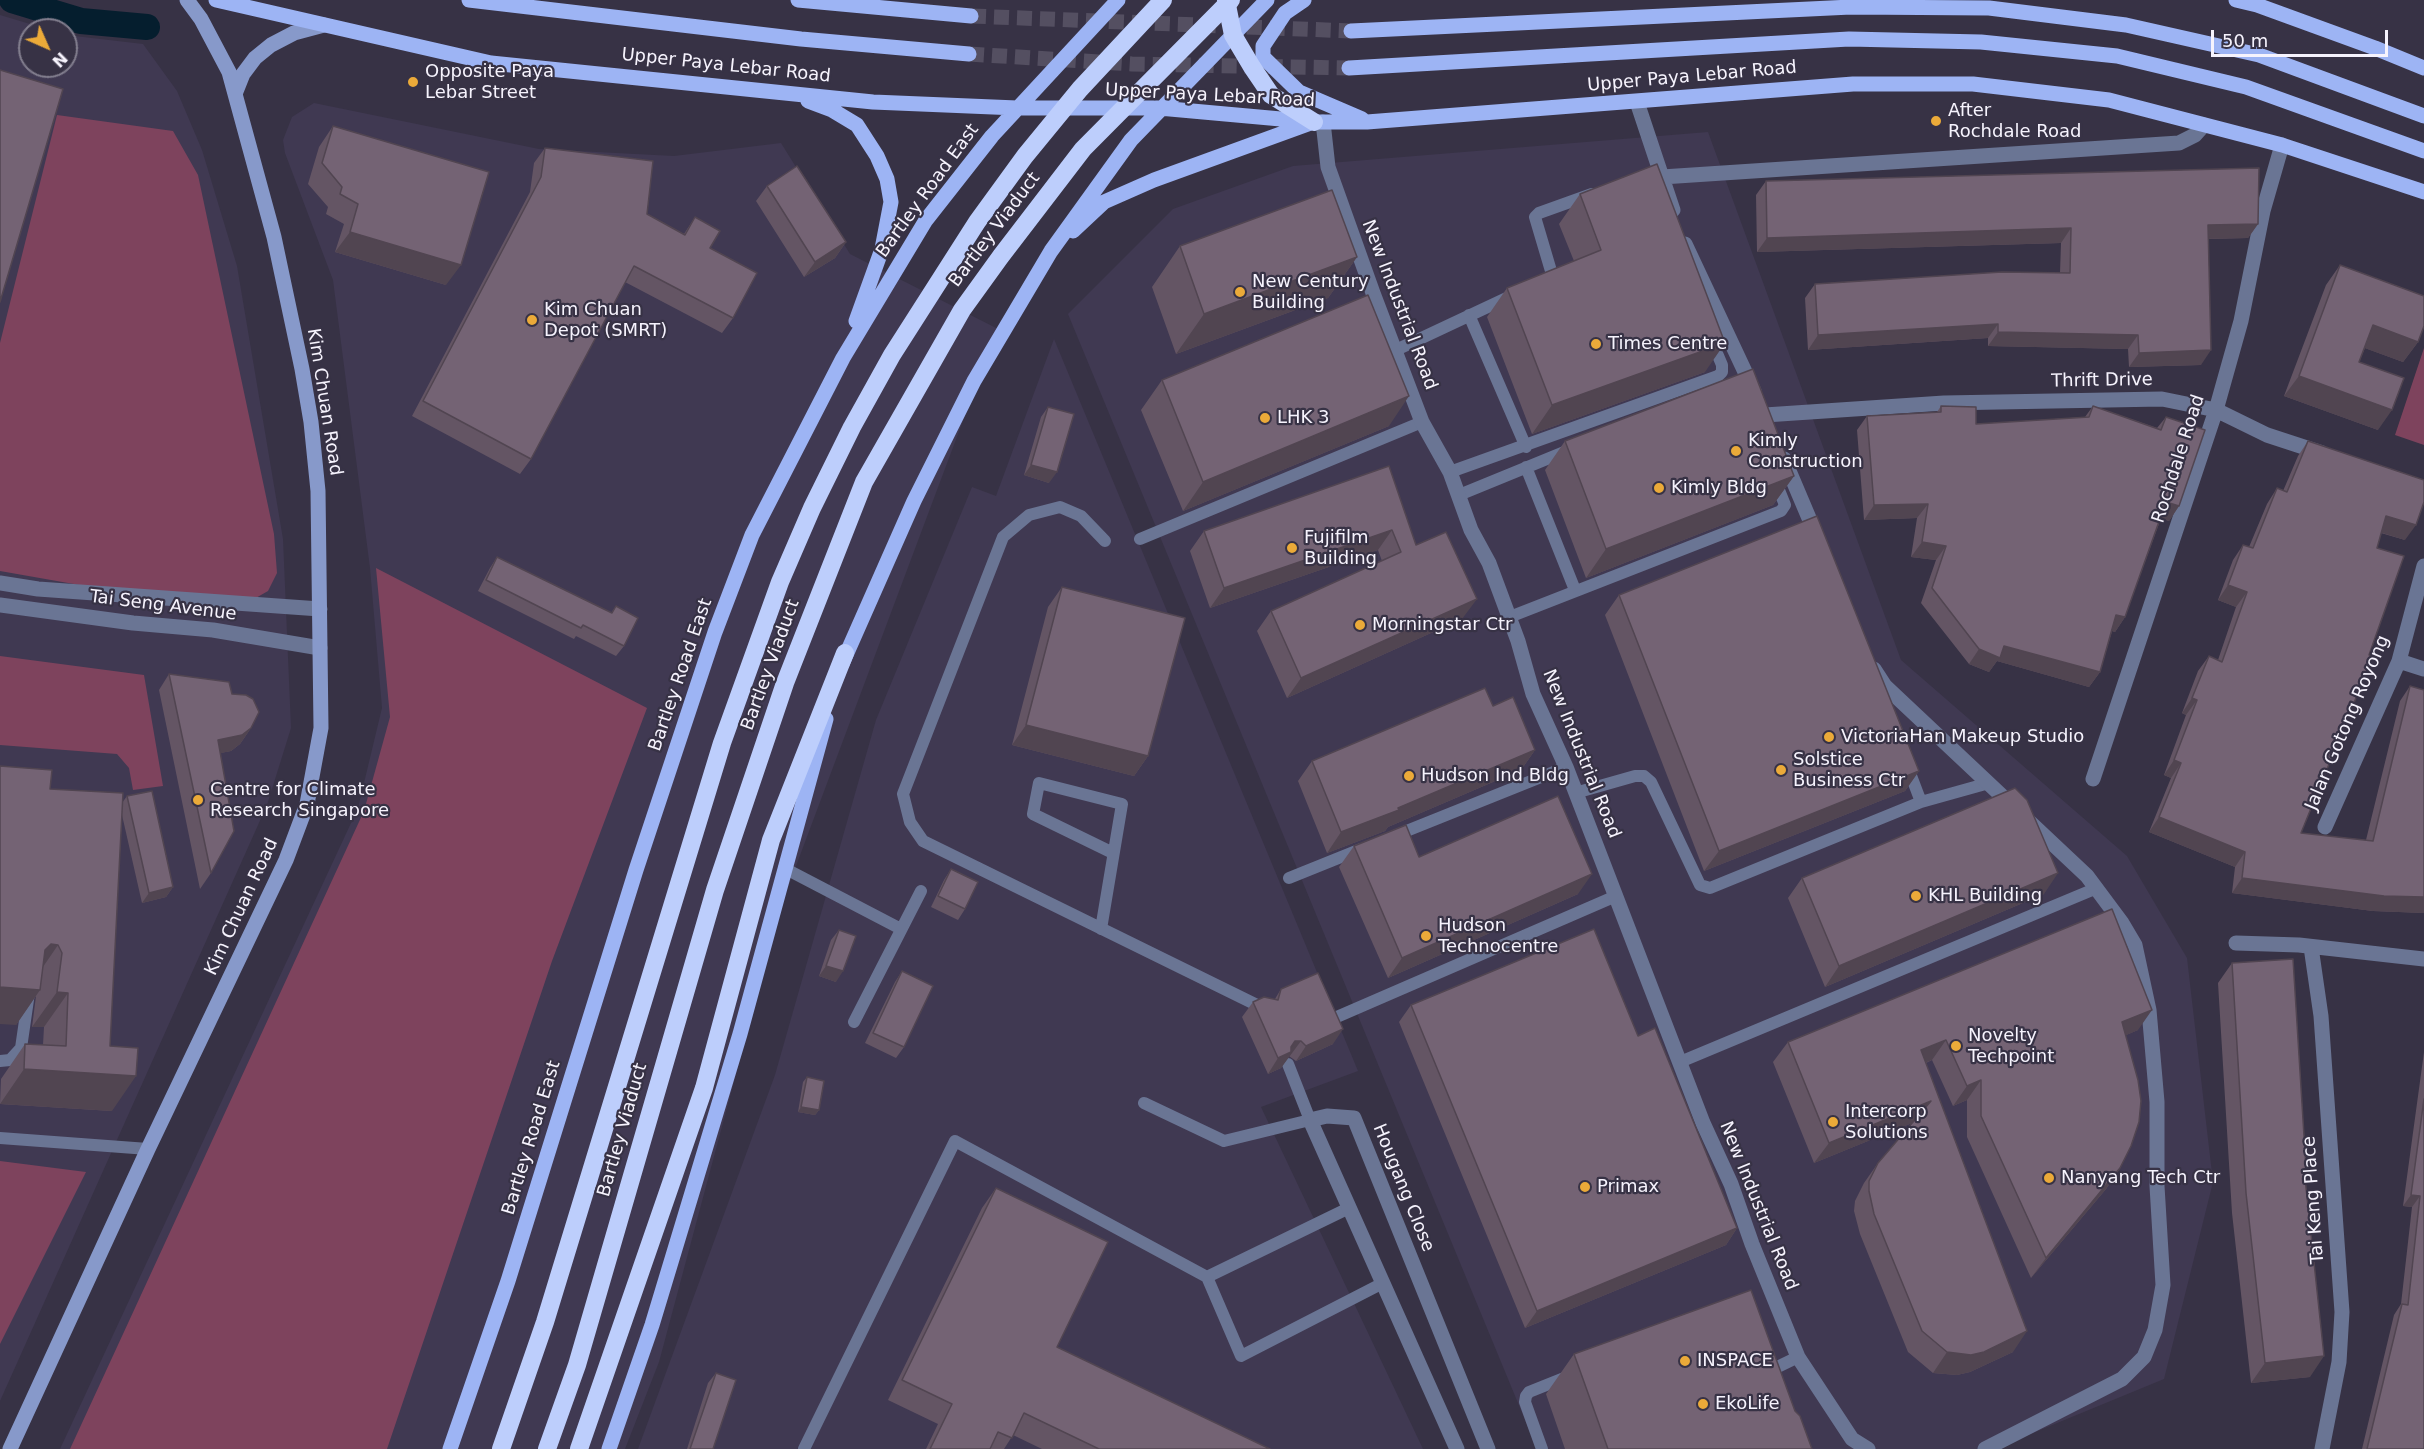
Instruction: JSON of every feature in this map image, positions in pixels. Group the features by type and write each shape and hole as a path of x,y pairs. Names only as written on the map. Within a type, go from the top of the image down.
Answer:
{"highway":[{"name":"Bartley Viaduct","path":"501,1449 545,1322 722,743 776,592 812,508 852,427 892,355 977,222 1025,156 1080,89 1163,0"},
{"path":"1227,0 1233,35 1271,95 1318,122"},
{"name":"Bartley Viaduct","path":"547,1449 577,1365 715,890 785,683 864,482 962,310 1001,256 1083,149 1231,0"},
{"path":"579,1449 704,1088 771,840 845,653"}],"main road":[{"name":"Kim Chuan Road","path":"10,1449 148,1149 276,882 307,804 321,728 318,490 311,422 274,237 229,72 217,46 187,0"},
{"name":"Upper Paya Lebar Road","path":"216,0 491,63 873,102 1017,108 1159,108 1318,122 1367,122 1853,84 1973,84 2109,100 2282,145 2424,192"},
{"name":"Upper Paya Lebar Road","path":"469,0 801,39 969,54"},
{"path":"798,0 970,16"},
{"name":"Bartley Road East","path":"450,1449 508,1281 636,870 715,632 752,535 843,358 896,266 926,220 992,136 1118,0"},
{"path":"609,1449 652,1325 740,1034 845,653 914,501 964,401 1051,251 1131,140 1159,108 1267,0"},
{"path":"1304,0 1286,13 1263,46 1263,57 1299,92 1367,122"},
{"path":"2236,0 2257,4 2424,69"},
{"path":"1351,31 1851,7 1989,8 2126,25 2259,55 2424,116"},
{"path":"235,94 243,74 255,58 271,45 294,33 324,25"},
{"name":"Upper Paya Lebar Road","path":"1349,68 1849,39 1981,42 2117,56 2247,87 2424,151"},
{"path":"759,90 793,96 832,110 857,125 877,156 887,178 891,202 882,249 843,358"},
{"path":"1051,251 1104,202 1154,180 1318,122"}],"street":[{"path":"1637,102 1662,177 2179,143 2195,135 2204,125"},
{"name":"New Industrial Road","path":"1318,122 1328,167 1422,422 1450,472 1471,530 1489,563 1507,618 1518,641 1533,694 1566,767 1703,1123 1731,1184 1752,1244 1798,1357 1852,1439 1868,1449"},
{"name":"Rochdale Road","path":"2093,779 2216,410 2241,321 2263,211 2282,145"},
{"name":"Thrift Drive","path":"1662,177 1683,240 1767,420 1944,403 2162,399 2216,410 2267,435 2341,459"},
{"path":"1779,447 1825,556"},
{"name":"Jalan Gotong Royong","path":"2325,827 2399,661 2424,566"},
{"name":"Tai Seng Avenue","path":"0,584 38,589 320,609"},
{"name":"Tai Seng Avenue","path":"0,604 133,623 213,630 320,648"},
{"path":"1866,653 1885,686 2097,888 2134,945 2149,1010 2157,1102 2157,1185 2163,1285 2155,1330 2144,1357 2122,1379 1985,1449"},
{"path":"2399,661 2424,669"},
{"path":"2236,943 2311,947 2424,959"},
{"name":"Tai Keng Place","path":"2311,947 2321,1016 2342,1312 2336,1385 2322,1449"},
{"name":"Hougang Close","path":"1310,1120 1327,1116 1353,1118 1488,1449"},
{"path":"1310,1120 1457,1449"}],"lane":[{"path":"1395,350 1547,280 1551,270 1535,217 1539,213 1604,189"},
{"path":"1469,315 1526,447"},
{"path":"1450,472 1526,447 1718,376 1722,372 1722,365 1703,322"},
{"path":"1140,539 1422,422"},
{"path":"1459,495 1580,446"},
{"path":"1507,618 1782,511 1785,505 1769,464"},
{"path":"1526,467 1575,590"},
{"path":"1105,541 1082,516 1060,507 1029,515 1003,537 903,794 910,822 922,842 1263,1008"},
{"path":"1900,748 1922,802"},
{"path":"1289,878 1566,767"},
{"path":"1575,793 1635,776 1644,776 1651,782 1700,885 1710,888 1922,802 1989,783"},
{"path":"1101,929 1122,804 1039,783 1033,813 1113,853"},
{"path":"784,868 820,885 901,930"},
{"path":"1680,1062 2097,888"},
{"path":"854,1022 921,891"},
{"path":"1339,1016 1616,896"},
{"path":"0,1061 10,1060 21,1048 29,987"},
{"path":"1144,1103 1224,1141 1310,1120 1288,1064"},
{"path":"0,1138 148,1149"},
{"path":"804,1449 955,1141 1207,1277 1241,1356 1383,1283"},
{"path":"1207,1277 1349,1208"},
{"path":"1756,1378 1798,1357"},
{"path":"1542,1449 1525,1402 1526,1396 1529,1392 1581,1372"}],"shaded area":[{"path":"0,15 18,20 18,78 78,78 78,36 143,44 177,91 202,150 237,266 283,539 291,728 267,805 0,1401"},
{"path":"314,103 539,149 674,156 781,143 850,254 1000,330 967,410 781,906 659,1362 625,1449 60,1449 358,808 382,708 370,568 333,280 285,153 283,140 292,117"},
{"path":"57,115 173,131 198,175 274,534 277,573 268,591 240,607 193,605 0,571 0,343"},
{"path":"1708,132 1901,660 2127,856 2187,958 2213,1182 2164,1379 1994,1449 1537,1449 1068,314 1173,209 1293,166"},
{"path":"1054,339 1358,1071 1261,1107 1423,1449 638,1449 775,1075 876,720 972,487 996,496"},
{"path":"2424,348 2424,445 2395,435"},
{"path":"376,568 647,708 552,961 387,1449 70,1449 364,811 390,717"},
{"path":"0,656 144,675 163,786 133,790 129,768 117,754 0,745"},
{"path":"0,1161 86,1172 0,1344"}],"building":[{"path":"0,70 18,75 18,78 27,78 63,89 0,302"},
{"path":"333,126 489,172 461,265 350,232 358,204 340,194 342,187 322,163"},
{"name":"Kim Chuan Depot (SMRT)","path":"545,148 653,161 647,214 685,235 695,217 720,231 710,248 757,273 733,318 634,266 531,459 423,401 541,177"},
{"name":"Times Centre","path":"1657,164 1725,343 1552,405 1507,288 1601,250 1580,194"},
{"path":"797,166 846,242 815,262 767,186"},
{"path":"2259,168 2258,224 2208,225 2211,350 2139,353 2138,335 1998,332 1998,324 1818,335 1815,284 2002,272 2070,273 2071,228 1767,238 1766,181"},
{"path":"1332,190 1357,257 1204,314 1180,246"},
{"path":"2340,265 2424,296 2424,326 2418,342 2373,325 2359,362 2404,378 2392,410 2299,376"},
{"name":"LHK 3","path":"1368,295 1409,396 1203,482 1162,380"},
{"name":"Kimly Bldg","path":"1753,369 1794,476 1606,549 1565,441"},
{"path":"1941,406 1976,407 1976,424 2089,417 2093,406 2161,430 2166,417 2205,430 2179,506 2166,502 2125,617 2116,615 2100,672 2004,646 2000,658 1979,649 1932,588 1946,546 1922,542 1928,504 1874,505 1867,416 1941,412"},
{"path":"1048,407 1074,414 1057,472 1031,465"},
{"path":"2308,441 2424,480 2424,502 2416,525 2386,516 2377,548 2404,556 2369,655 2373,656 2301,833 2373,841 2410,686 2424,690 2424,897 2384,896 2242,878 2245,852 2159,817 2181,763 2174,760 2197,700 2192,698 2209,656 2222,662 2247,592 2228,585 2243,545 2253,548 2277,488 2287,492"},
{"path":"1389,466 1416,545 1446,532 1477,599 1301,678 1271,611 1401,552 1392,530 1224,588 1204,531"},
{"path":"1817,516 1919,771 1719,851 1619,595"},
{"path":"497,557 612,613 616,606 638,618 624,646 583,625 581,628 486,580"},
{"path":"1062,587 1185,618 1148,756 1026,725"},
{"name":"Centre for Climate Research Singapore","path":"169,674 229,682 232,694 246,695 253,699 259,712 251,728 242,735 218,740 234,831 211,873"},
{"name":"Hudson Ind Bldg","path":"1485,688 1493,706 1513,697 1535,750 1398,808 1399,810 1341,832 1312,761"},
{"path":"0,766 52,770 50,789 123,793 110,1046 138,1048 136,1076 24,1069 25,1044 66,1046 68,993 57,992 62,953 58,945 51,944 45,950 40,990 0,987"},
{"name":"KHL Building","path":"2015,788 2027,800 2058,873 1839,966 1802,878"},
{"path":"152,791 173,887 149,893 127,796"},
{"name":"Hudson Technocentre","path":"1558,796 1592,874 1402,958 1354,846 1406,825 1419,857"},
{"path":"951,869 978,882 965,909 938,896"},
{"path":"2112,909 2152,1010 2122,1022 2138,1080 2141,1101 2139,1122 2120,1168 2046,1258 1981,1116 1981,1080 1967,1086 1946,1040 1921,1050 2027,1331 1984,1352 1971,1355 1947,1352 1922,1331 1874,1214 1869,1191 1869,1181 1878,1163 1931,1101 1829,1143 1788,1042"},
{"path":"1594,929 1638,1036 1655,1028 1737,1228 1537,1311 1411,1005"},
{"path":"839,930 856,936 843,971 826,966"},
{"path":"2293,959 2306,1168 2304,1169 2324,1356 2265,1363 2246,1193 2232,963"},
{"path":"902,971 933,986 904,1047 873,1033"},
{"path":"1318,973 1343,1029 1306,1046 1301,1041 1295,1041 1291,1052 1278,1058 1253,1002 1264,997 1278,1000 1281,989"},
{"path":"807,1077 824,1081 819,1110 801,1107"},
{"path":"2424,1099 2424,1449 2367,1449 2402,1304 2408,1305 2420,1196 2411,1195"},
{"path":"996,1188 1108,1242 1057,1347 1270,1449 1099,1449 1024,1413 1012,1438 998,1432 990,1449 930,1449 952,1404 902,1380"},
{"path":"1751,1290 1795,1411 1800,1416 1812,1449 1608,1449 1574,1354"},
{"path":"716,1373 736,1380 713,1449 690,1449"}],"waterway":[{"path":"12,0 81,21 147,27"}],"tunnel":[{"path":"971,16 1351,31"},
{"path":"969,54 1132,64 1349,68"}],"place":[{"name":"Opposite Paya Lebar Street","path":"413,82"},
{"name":"After Rochdale Road","path":"1936,121"},
{"name":"New Century Building","path":"1240,292"},
{"name":"Kim Chuan Depot (SMRT)","path":"532,320"},
{"name":"Times Centre","path":"1596,344"},
{"name":"LHK 3","path":"1265,418"},
{"name":"Kimly Construction","path":"1736,451"},
{"name":"Kimly Bldg","path":"1659,488"},
{"name":"Fujifilm Building","path":"1292,548"},
{"name":"Morningstar Ctr","path":"1360,625"},
{"name":"VictoriaHan Makeup Studio","path":"1829,737"},
{"name":"Solstice Business Ctr","path":"1781,770"},
{"name":"Hudson Ind Bldg","path":"1409,776"},
{"name":"Centre for Climate Research Singapore","path":"198,800"},
{"name":"KHL Building","path":"1916,896"},
{"name":"Hudson Technocentre","path":"1426,936"},
{"name":"Novelty Techpoint","path":"1956,1046"},
{"name":"Intercorp Solutions","path":"1833,1122"},
{"name":"Nanyang Tech Ctr","path":"2049,1178"},
{"name":"Primax","path":"1585,1187"},
{"name":"INSPACE","path":"1685,1361"},
{"name":"EkoLife","path":"1703,1404"}]}
